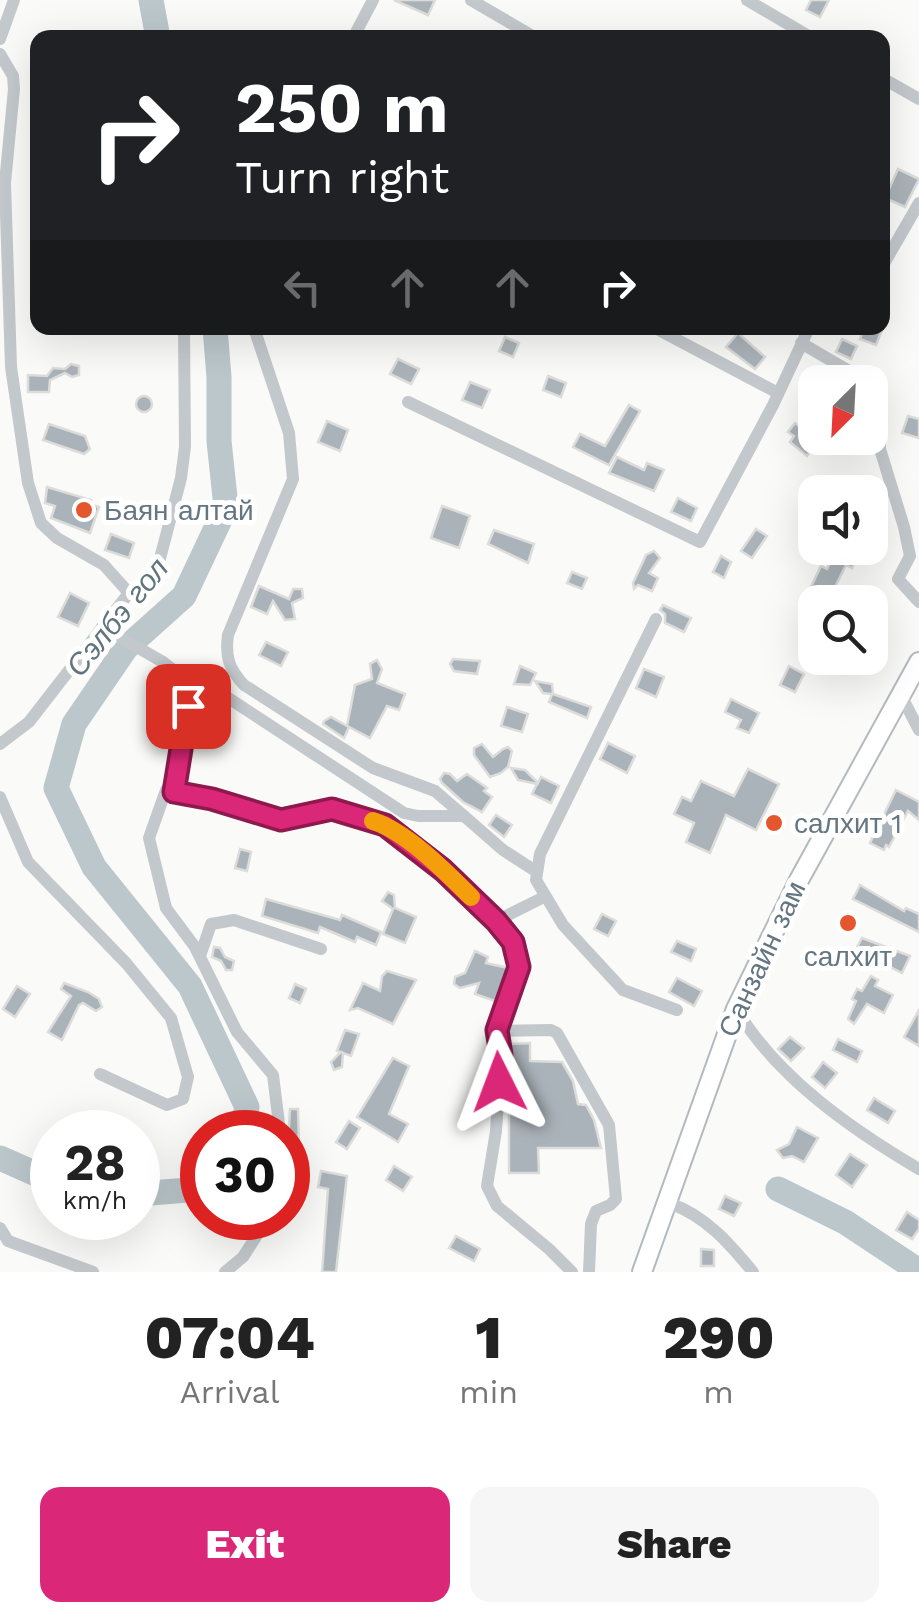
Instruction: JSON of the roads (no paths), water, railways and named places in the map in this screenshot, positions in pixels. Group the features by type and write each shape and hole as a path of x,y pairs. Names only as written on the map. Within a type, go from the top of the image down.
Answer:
{"main road":[{"name":"Санзайн зам","path":"642,1272 736,1009 798,880 919,662"}],"street":[{"path":"0,38 14,0"},
{"path":"358,30 373,0"},
{"path":"471,0 522,30"},
{"path":"746,0 798,30"},
{"path":"0,54 13,76 14,89 2,180 11,366 34,505 41,523 56,538 104,566 129,593"},
{"path":"890,82 919,98"},
{"path":"890,240 919,203"},
{"path":"0,744 28,722 129,593 146,584 157,570 185,447 184,335"},
{"path":"256,335 285,419 294,468 286,499 228,635 226,657 230,668 244,685 373,768 435,791 503,850 537,872"},
{"path":"669,335 778,393"},
{"path":"408,402 700,542 806,335"},
{"path":"802,343 839,365"},
{"path":"882,455 910,556 898,579 919,602"},
{"path":"656,619 540,854 536,880 562,926 623,990 677,1010"},
{"path":"102,627 163,662 204,692"},
{"path":"174,792 188,706 196,694 213,688 404,813 464,816"},
{"path":"901,695 919,730"},
{"path":"277,1110 273,1075 237,1032 200,956 166,908 149,838 166,790 281,820 332,809 385,825 443,870 496,921 513,942 519,967 497,1030 501,1055 496,1131 486,1186 497,1206 572,1272"},
{"path":"0,797 28,862 126,963 171,1018 188,1077 183,1099 167,1105 100,1074"},
{"path":"496,921 544,897"},
{"path":"200,956 212,924 234,920 321,949"},
{"path":"736,1009 774,1060 865,1138 919,1169"},
{"path":"497,1030 558,1033 609,1125 616,1198 610,1206 596,1211 591,1224 588,1272"},
{"path":"669,1204 689,1210 722,1236 753,1272"},
{"path":"0,1228 8,1241 93,1272"},
{"path":"225,1272 243,1257 254,1240"}],"waterway":[{"name":"Сэлбэ гол","path":"151,0 157,30"},
{"name":"Сэлбэ гол","path":"216,335 226,507 184,596 126,648 74,724 56,788 94,867 190,986 246,1110"},
{"name":"Сэлбэ гол","path":"0,1158 30,1171"},
{"path":"778,1189 845,1222 919,1271"},
{"name":"Сэлбэ гол","path":"160,1192 180,1191"}],"place":[{"name":"Баян алтай","path":"84,510"},
{"name":"салхит 1","path":"774,823"},
{"name":"салхит","path":"848,923"}]}
